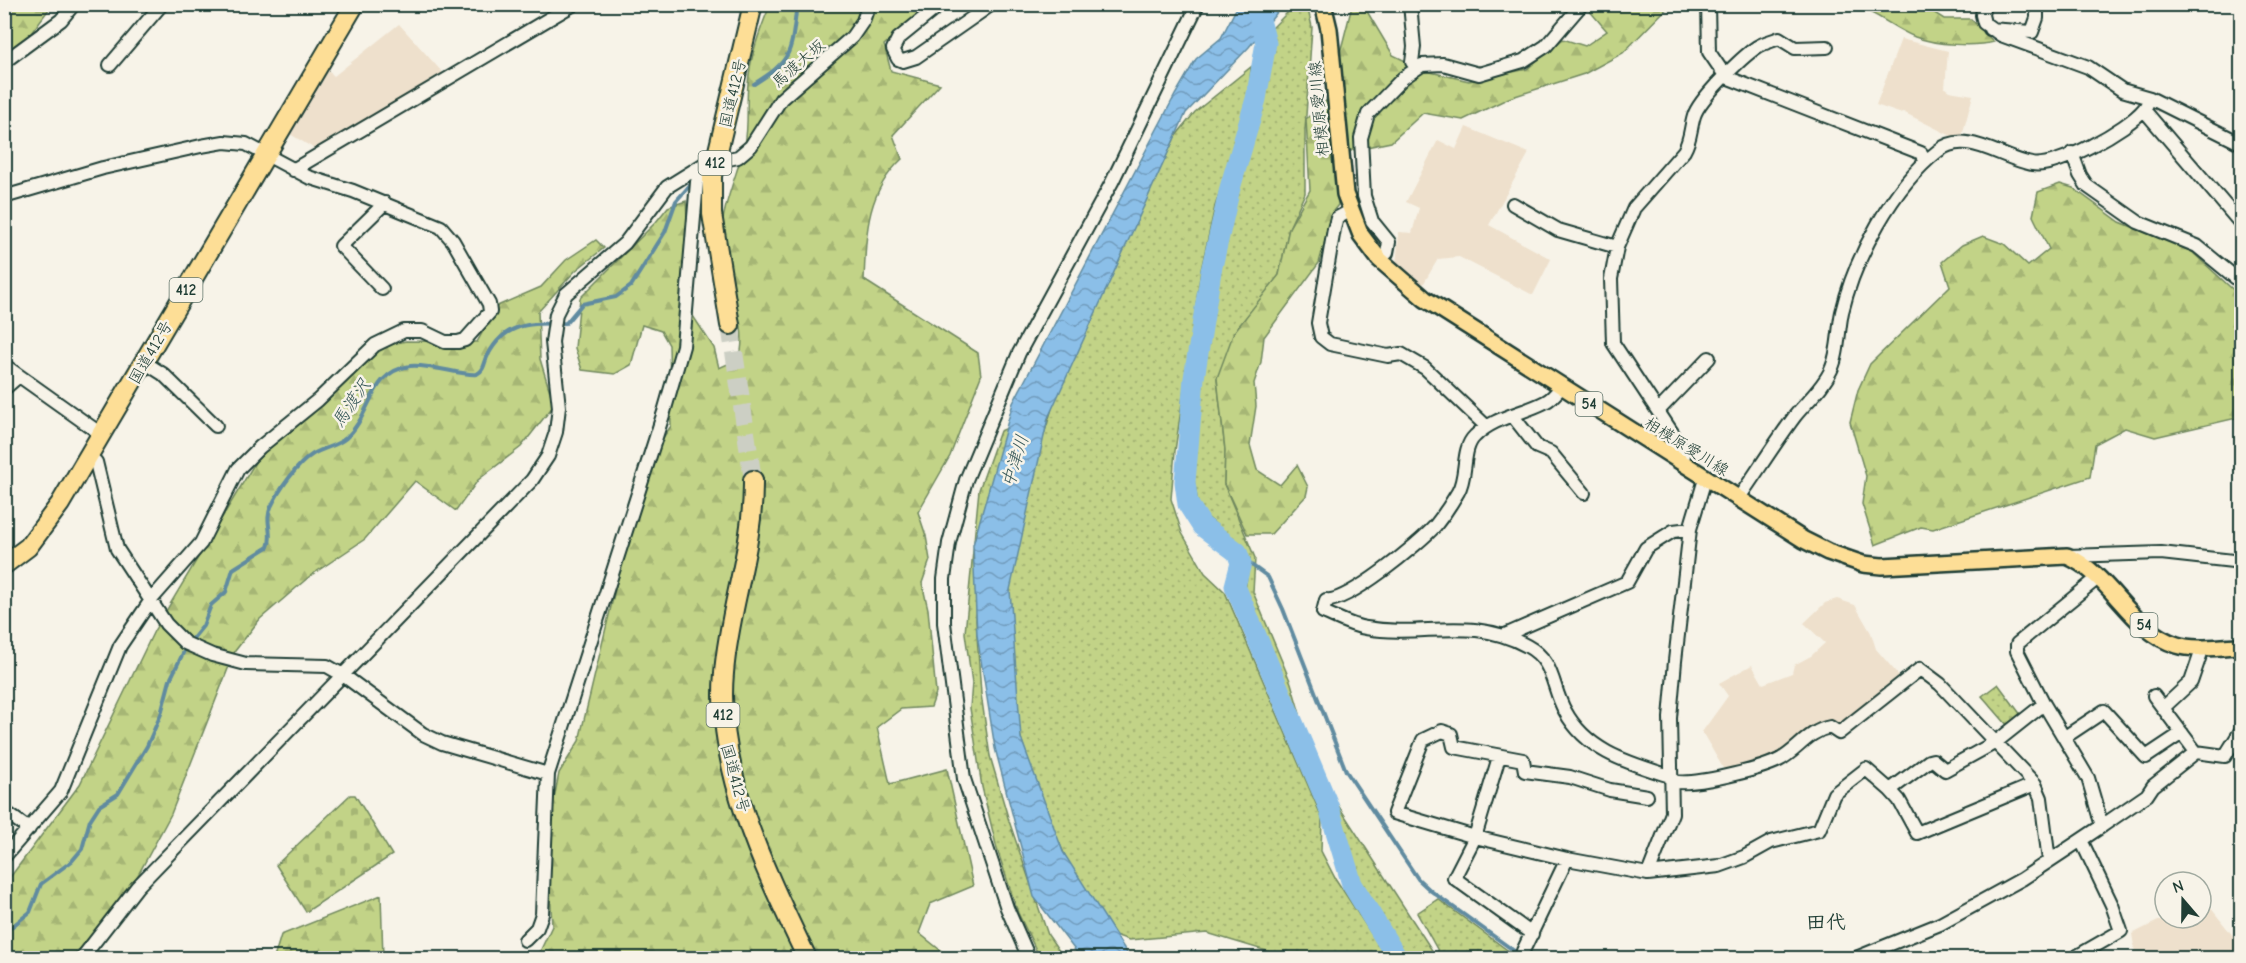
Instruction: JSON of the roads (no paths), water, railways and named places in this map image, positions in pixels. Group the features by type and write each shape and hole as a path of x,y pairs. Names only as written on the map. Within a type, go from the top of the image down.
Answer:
{"highway":[{"name":"国道412号","path":"4,565 28,547 46,526 355,4"},
{"name":"国道412号","path":"730,325 712,214 712,176 708,163 753,4"},
{"name":"国道412号","path":"753,480 750,536 724,672 723,720 731,771 742,804 807,958"}],"main road":[{"name":"相模原愛川線","path":"1323,4 1329,29 1342,176 1350,211 1361,236 1379,259 1425,298 1705,479 1804,540 1863,564 1926,565 2067,556"},
{"name":"54","path":"2067,556 2085,565 2099,577 2156,636 2178,646 2241,646"}],"street":[{"path":"4,62 61,20 74,4"},
{"path":"110,65 162,4"},
{"name":"馬渡大坂","path":"343,675 532,480 548,456 556,432 559,407 552,342 556,314 566,294 625,243 667,187 708,163 738,157 752,146 781,99 852,37 863,21 869,4"},
{"path":"941,4 898,39 893,49 898,59 903,61 916,57 992,4"},
{"path":"1029,958 1007,908 964,779 944,622 944,579 949,543 966,480 1019,353 1112,182 1198,4"},
{"path":"1410,4 1414,47 1412,62 1416,67"},
{"path":"1379,259 1387,253 1389,242 1371,221 1366,208 1361,167 1362,129 1373,108 1416,67 1437,63 1479,74 1510,66 1546,46 1582,4"},
{"path":"1708,4 1708,52 1726,77 1921,153 1926,161"},
{"path":"1984,4 1982,15 1984,23 2001,35 2088,67 2122,90 2150,98 2241,144"},
{"path":"1990,29 2032,32 2037,18 2037,4"},
{"path":"293,170 568,6"},
{"path":"1682,463 1685,451 1675,443 1673,434 1613,343 1611,279 1617,247 1634,208 1690,142 1694,116 1699,104 1758,46 1779,38 1795,48 1827,47"},
{"path":"1738,499 1796,416 1826,381 1833,368 1843,311 1858,263 1885,214 1905,184 1926,161 1946,145 1963,141 2032,164 2046,164 2116,132 2144,110 2150,98"},
{"path":"2144,110 2241,225"},
{"path":"4,197 103,168 201,146 224,142 246,144 293,170 441,226 453,241 489,304 490,312 465,339 458,342 445,342 422,331 413,331 393,335 375,345 318,400 260,447 238,469 201,543 151,600 120,646 61,791 4,857"},
{"path":"2072,153 2080,175 2087,186 2138,222 2186,239 2241,284"},
{"path":"525,940 537,928 542,914 548,774 680,356 697,182 708,163"},
{"path":"382,289 337,242 385,203"},
{"path":"1513,204 1558,230 1617,247"},
{"path":"1350,211 1337,218 1334,229 1318,323 1321,338 1330,344 1388,356 1401,354 1425,368 1486,426"},
{"path":"1658,411 1697,376 1709,358"},
{"path":"144,362 163,374 216,426"},
{"path":"4,365 101,434"},
{"path":"4,389 19,376"},
{"path":"1562,386 1547,402 1486,426 1472,439 1463,481 1434,526 1375,576 1345,597 1333,602 1326,600 1323,612 1365,628 1477,628 1505,635 1530,647 1547,661 1565,712 1598,748 1610,756 1672,778 1727,776 1779,760 1819,729 1830,727 1839,734 1920,669 1940,684 2035,784 2041,798 2049,861"},
{"path":"1512,415 1538,447 1551,453 1584,493"},
{"path":"88,456 96,462 117,549 166,624 185,643 208,654 246,664 327,666 343,675 423,734 442,743 548,774"},
{"path":"1648,874 1670,821 1672,778 1670,718 1690,528 1705,479"},
{"path":"1505,635 1627,582 1646,548 1673,531 1690,528"},
{"path":"2067,556 2173,553 2241,562"},
{"path":"2099,577 2017,644 2018,651 2044,704 2066,737 2088,778 2102,826"},
{"path":"2163,708 2191,682 2204,646"},
{"path":"82,958 137,887 343,675"},
{"path":"2154,696 2196,752 2225,756 2241,729"},
{"path":"1890,790 1929,761 1933,760 1945,770 1996,742 2044,704"},
{"path":"2066,737 2104,711 2146,757 2182,733"},
{"path":"1647,796 1610,790 1570,777 1525,771 1523,760 1454,747 1451,734 1442,732 1423,740 1394,813 1475,837 1567,859 1648,874 1719,866 1744,857 1771,842 1819,830 1834,794 1866,769 1899,800 1917,834 2035,784"},
{"path":"1856,958 1940,924 2022,879 2147,795 2153,786 2196,752"},
{"path":"1499,757 1475,837 1454,878 1532,934"},
{"path":"4,811 29,830"},
{"path":"2074,958 2121,931 2112,905 2081,840"},
{"path":"1523,951 1567,859"}],"water":[{"name":"中津川","path":"1238,5 1283,5 1249,47 1186,113 1048,418 1010,590 1021,738 1063,852 1127,953 1186,958 1081,958 1034,897 995,748 977,635 973,545 1013,403 1175,95 1196,59 1221,38"}],"waterway":[{"name":"馬渡沢","path":"754,84 775,69 787,55 793,38 796,12 805,4"},
{"path":"1258,12 1266,43 1256,99 1230,188 1211,271 1194,378 1185,482 1188,504 1202,526 1237,552 1241,563 1235,586 1328,805 1352,884 1397,958"},
{"name":"馬渡沢","path":"4,933 30,912 41,884 72,861 82,849 90,820 99,806 118,794 147,746 161,714 170,680 186,647 203,626 211,605 226,592 233,569 268,547 270,542 269,512 284,485 301,464 313,454 346,438 355,429 379,385 397,370 417,366 477,374 483,368 495,344 511,330 531,325 566,323 582,304 616,297 631,286 665,232 676,201 691,184"},
{"path":"1239,556 1268,577 1283,609 1346,771 1418,879 1431,891 1524,958"}],"tunnel":[{"path":"730,325 753,480"}],"district":[{"name":"田代","path":"1826,922"}]}
